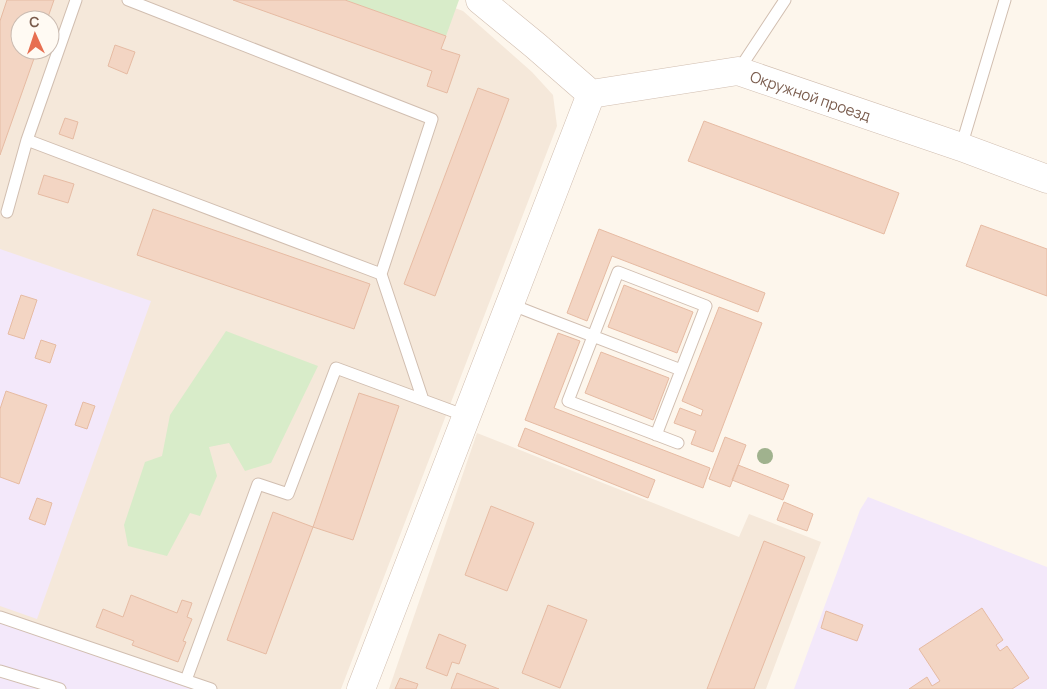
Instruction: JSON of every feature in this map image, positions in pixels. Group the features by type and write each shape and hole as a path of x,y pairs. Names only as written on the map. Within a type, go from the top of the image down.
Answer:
{"street":[{"path":"361,689 591,94 480,0"},
{"name":"Окружной проезд","path":"591,94 738,72 961,147 1047,179"}],"lane":[{"path":"7,212 28,140 76,0"},
{"path":"128,0 432,119 381,274 424,400"},
{"path":"738,72 785,0"},
{"path":"961,147 1005,0"},
{"path":"28,140 381,274"},
{"path":"656,434 706,306 618,272 568,401 678,443"},
{"path":"510,304 681,370"},
{"path":"186,680 258,484 288,494 336,368 466,416"},
{"path":"0,617 211,689"},
{"path":"0,671 60,689"}],"shaded area":[{"path":"0,0 433,0 463,11 532,72 553,95 557,126 341,689 0,689"},
{"path":"0,249 151,301 37,619 0,606"},
{"path":"477,433 739,537 749,514 821,542 766,689 389,689"},
{"path":"868,497 1047,567 1047,689 794,689 860,510"},
{"path":"0,623 192,689 0,689"}],"green space":[{"path":"345,0 459,0 446,36"},
{"path":"226,331 318,366 271,463 245,471 229,443 209,447 217,476 200,516 190,513 167,556 128,546 124,525 145,462 162,456 170,415"}],"building":[{"path":"7,0 54,0 50,10 10,10 10,60 33,60 0,155 0,21"},
{"path":"233,0 345,0 446,36 441,49 460,55 447,93 427,86 432,71"},
{"path":"115,45 135,52 127,74 108,66"},
{"path":"478,88 509,99 435,296 404,284"},
{"path":"65,118 78,122 73,139 59,134"},
{"path":"704,121 899,193 884,234 688,161"},
{"path":"44,175 74,184 68,203 38,194"},
{"path":"153,209 370,284 354,329 137,255"},
{"path":"981,225 1047,249 1047,296 966,266"},
{"path":"599,229 765,293 758,312 612,256 587,321 567,313"},
{"path":"624,285 693,312 677,353 608,327"},
{"path":"21,295 37,300 24,339 8,334"},
{"path":"719,307 762,323 713,452 691,444 696,431 674,423 680,408 701,416 703,410 682,401"},
{"path":"558,333 580,341 554,408 710,468 703,488 525,420"},
{"path":"41,340 56,345 50,363 35,358"},
{"path":"601,352 669,378 653,420 585,393"},
{"path":"6,391 47,405 19,484 0,477 0,409"},
{"path":"359,393 399,406 353,540 313,527"},
{"path":"83,402 95,406 87,429 75,425"},
{"path":"525,428 655,480 648,498 518,446"},
{"path":"725,437 746,445 730,487 709,479"},
{"path":"738,465 789,485 783,500 732,480"},
{"path":"37,498 52,503 45,525 29,519"},
{"path":"784,502 813,514 807,531 777,520"},
{"path":"491,506 534,523 507,591 465,575"},
{"path":"273,512 313,527 266,654 227,640"},
{"path":"764,541 805,557 754,689 707,689"},
{"path":"131,595 177,613 182,600 192,603 187,617 192,619 183,641 186,642 178,662 132,645 134,641 96,627 103,609 123,617"},
{"path":"548,605 587,620 560,688 522,673"},
{"path":"982,608 1003,640 996,645 1000,651 1007,646 1029,678 1012,689 909,689 927,677 932,686 940,681 919,649"},
{"path":"826,611 863,625 857,641 821,628"},
{"path":"439,634 466,645 459,664 452,662 447,676 426,668"},
{"path":"457,673 499,689 451,689"},
{"path":"400,678 418,684 416,689 395,689"}]}
